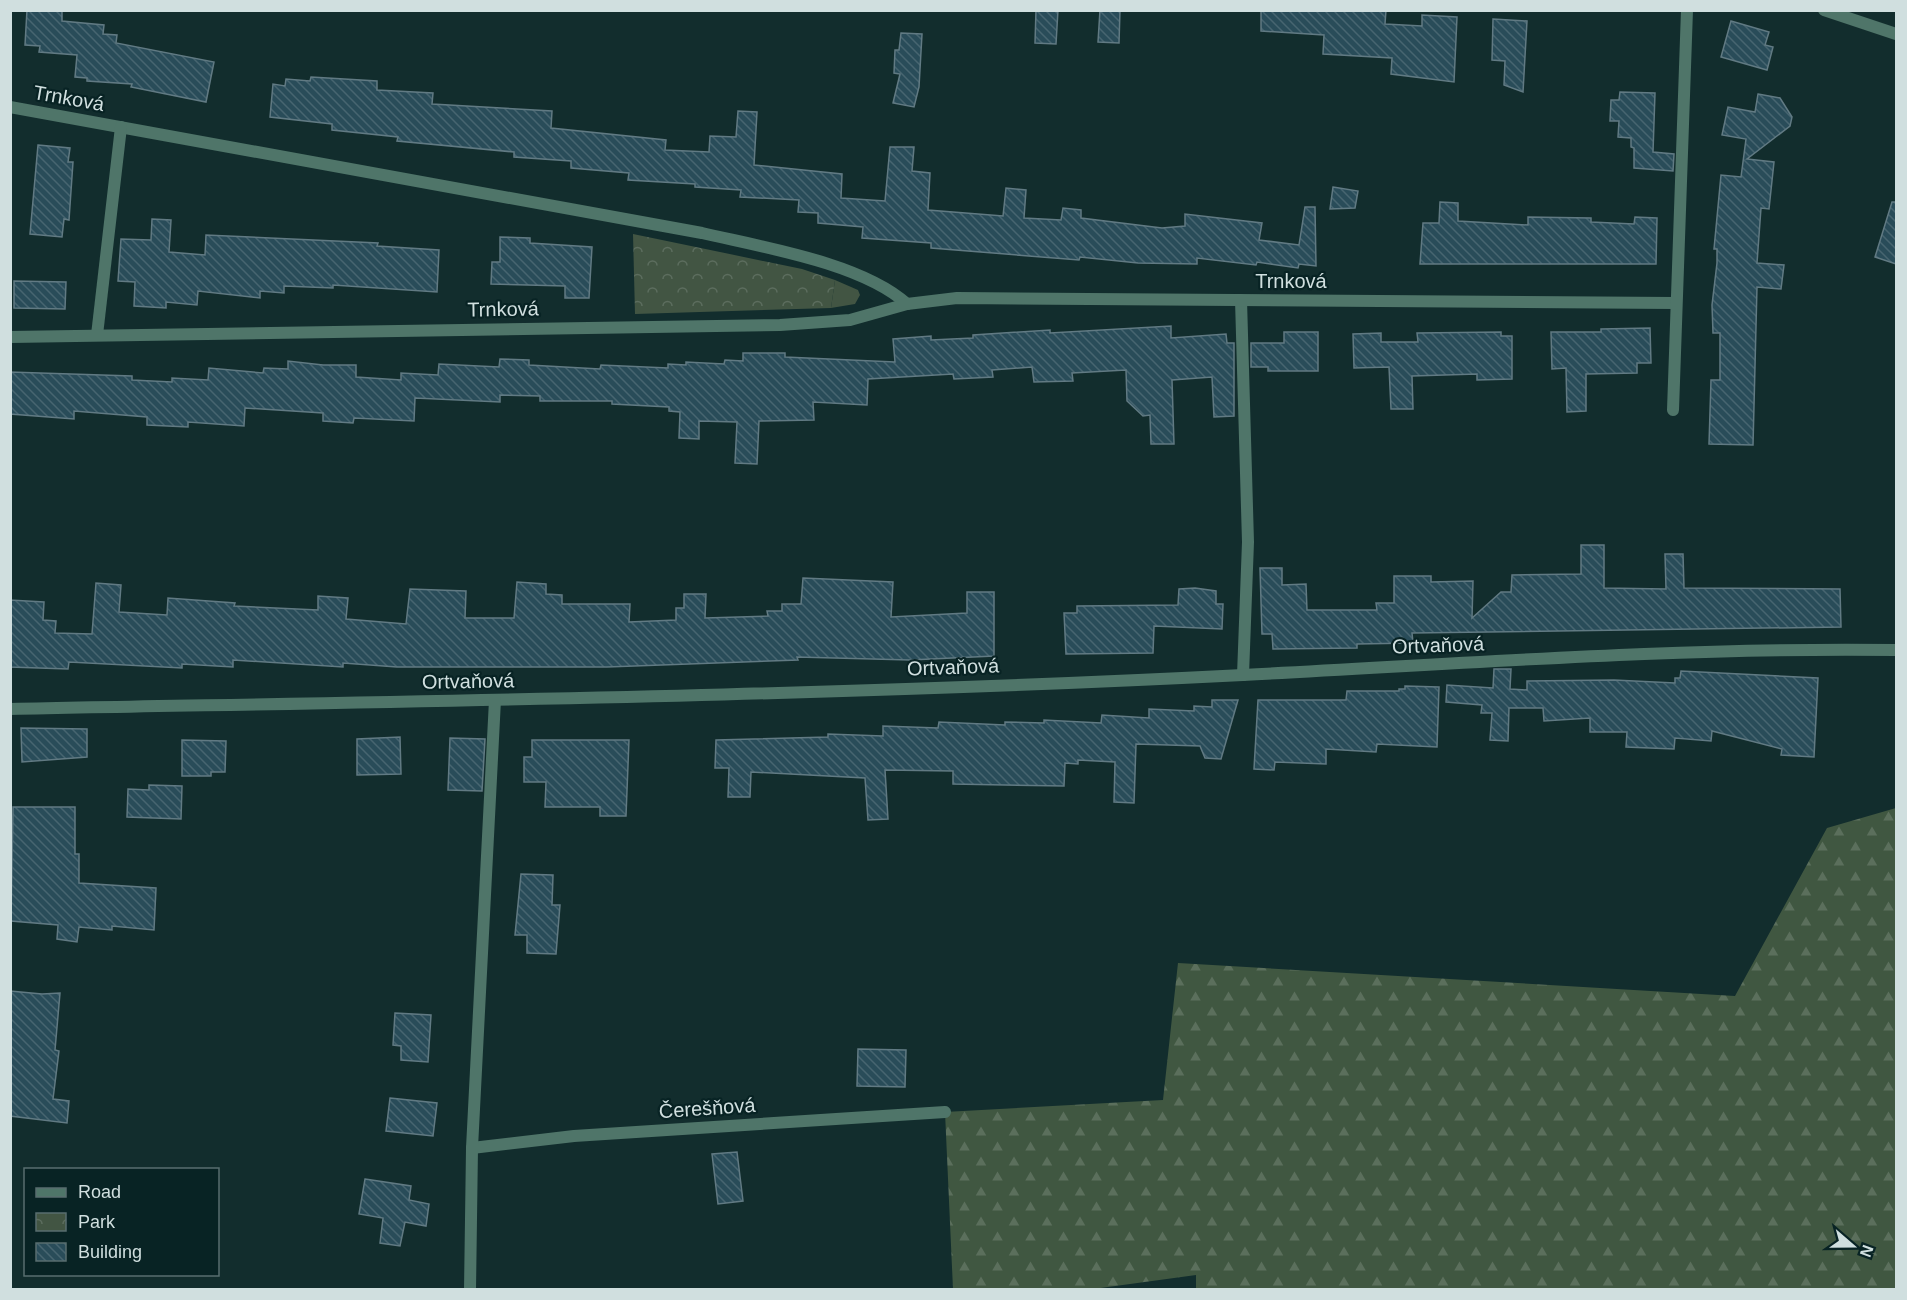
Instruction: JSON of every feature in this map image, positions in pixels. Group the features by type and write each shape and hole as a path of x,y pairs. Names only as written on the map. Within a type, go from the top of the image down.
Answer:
{"street":[{"path":"1673,410 1687,10"},
{"path":"1824,10 1896,34"},
{"name":"Trnková","path":"10,107 702,233 797,255 862,277 895,293 907,304"},
{"name":"Trnková","path":"97,335 121,127"},
{"name":"Trnková","path":"10,337 780,325 850,320 907,304 957,298 1675,303"},
{"path":"1241,300 1248,542 1243,675"},
{"name":"Ortvaňová","path":"10,709 645,698 1243,675 1813,648 1896,650"},
{"path":"470,1290 472,1148 495,700"},
{"name":"Čerešňová","path":"472,1148 574,1136 945,1112"}],"green space":[{"path":"633,234 802,269 835,280 831,308 635,314"},
{"path":"835,280 858,290 860,295 855,304 831,308"},
{"path":"1896,808 1896,1289 1196,1290 1196,1275 1086,1290 953,1289 945,1112 1163,1100 1178,963 1735,996 1827,828"}],"building":[{"path":"27,10 62,10 62,21 104,25 103,34 117,35 116,43 214,62 206,102 131,87 132,84 87,81 87,78 75,77 77,55 39,52 40,46 25,45"},
{"path":"1036,10 1058,10 1056,44 1035,43"},
{"path":"1100,10 1120,10 1119,43 1098,42"},
{"path":"1261,10 1386,10 1385,24 1422,26 1422,15 1457,17 1454,82 1391,74 1392,58 1323,54 1324,35 1261,31"},
{"path":"1493,19 1527,21 1523,92 1504,85 1505,61 1492,60"},
{"path":"1731,21 1769,32 1765,45 1773,47 1767,70 1721,57"},
{"path":"901,33 922,34 919,87 914,107 893,103 900,74 894,73 895,50 899,50"},
{"path":"311,77 377,81 377,90 433,93 432,104 552,111 551,128 666,140 665,150 709,152 710,136 736,137 738,111 757,112 754,165 842,174 841,198 885,201 890,147 914,147 912,171 930,173 928,210 1003,216 1006,188 1026,190 1024,218 1061,220 1063,208 1081,210 1081,218 1162,228 1185,226 1185,214 1262,223 1259,240 1299,245 1305,207 1315,207 1316,266 1299,264 1298,268 1257,262 1256,265 1197,258 1197,264 1138,263 931,248 931,243 862,238 863,227 818,223 818,213 798,212 799,200 740,197 741,190 695,187 695,184 628,180 629,173 571,168 571,161 514,157 514,152 397,141 398,137 332,130 332,124 270,117 273,84 285,86 286,79 310,81"},
{"path":"1620,92 1655,93 1653,152 1674,154 1673,171 1634,168 1634,148 1631,147 1631,138 1618,137 1619,121 1610,121 1611,100 1619,100"},
{"path":"1758,94 1780,98 1792,117 1790,126 1747,159 1774,162 1769,209 1761,208 1757,263 1784,265 1781,289 1757,287 1753,445 1709,444 1711,380 1720,380 1720,333 1713,333 1712,305 1717,263 1717,249 1714,249 1721,175 1741,177 1746,139 1722,135 1728,107 1755,112"},
{"path":"38,145 70,148 68,162 73,162 69,220 64,219 62,237 30,234"},
{"path":"1333,187 1358,191 1355,208 1330,209"},
{"path":"1440,202 1458,203 1458,221 1528,225 1528,217 1591,218 1591,222 1634,224 1635,217 1657,218 1656,264 1420,264 1423,223 1439,223"},
{"path":"1892,202 1896,202 1896,264 1875,257"},
{"path":"152,219 171,220 169,252 205,255 206,235 378,243 377,246 439,250 437,292 333,285 333,288 284,286 284,293 260,291 260,298 198,291 197,305 166,302 166,308 134,306 135,282 118,281 121,239 151,240"},
{"path":"500,237 530,238 530,243 592,247 589,298 565,298 565,286 491,284 492,262 500,262"},
{"path":"14,281 66,282 65,309 14,308"},
{"path":"1171,326 1171,338 1226,334 1227,343 1234,343 1234,416 1214,417 1212,377 1172,380 1174,444 1151,444 1150,415 1143,416 1127,401 1126,370 1072,373 1073,381 1034,382 1032,367 992,370 993,377 954,379 953,374 868,379 867,405 813,402 814,420 759,421 757,464 735,463 737,422 699,421 699,439 679,438 680,412 669,411 669,407 612,404 612,401 540,401 540,396 500,395 500,402 415,398 414,421 354,418 353,423 323,421 323,413 245,408 244,426 188,422 188,427 147,425 147,417 74,411 74,419 10,414 10,372 132,376 132,380 172,382 172,378 208,380 209,368 263,373 264,368 288,369 288,361 323,365 356,365 356,377 401,380 401,373 438,375 439,364 499,367 500,359 529,360 529,365 600,369 601,365 668,368 668,364 686,365 686,362 724,364 725,360 743,361 743,353 785,353 785,357 895,362 893,339 931,336 931,340 1050,330 1050,333"},
{"path":"1650,328 1651,363 1637,363 1637,373 1586,374 1586,411 1567,412 1566,368 1552,369 1551,332 1601,332 1601,329"},
{"path":"1284,332 1318,332 1318,371 1268,371 1268,367 1251,367 1251,343 1284,343"},
{"path":"1501,332 1501,336 1512,336 1512,379 1477,380 1477,374 1412,376 1413,409 1391,409 1389,367 1354,368 1353,334 1381,333 1381,342 1418,342 1417,333"},
{"path":"1581,545 1604,545 1604,588 1666,589 1665,554 1683,554 1684,588 1840,589 1841,627 1412,633 1413,643 1357,644 1357,648 1273,649 1272,634 1262,634 1260,568 1282,568 1282,585 1306,584 1307,610 1377,610 1376,603 1394,603 1394,576 1431,576 1431,582 1473,581 1472,618 1501,592 1511,592 1512,575 1581,574"},
{"path":"803,578 893,582 891,617 967,613 967,592 994,592 994,656 910,660 797,657 798,660 607,667 397,667 343,663 343,667 233,660 233,667 182,664 182,668 69,662 68,669 10,667 10,600 44,602 43,620 56,621 55,633 92,634 96,583 121,585 119,612 167,615 168,598 235,603 234,606 318,610 318,596 348,598 346,619 406,624 410,589 466,591 465,618 514,618 517,582 546,584 546,594 562,595 562,604 630,604 629,622 676,620 676,608 684,608 684,594 706,594 705,618 768,616 767,611 782,611 782,604 801,604"},
{"path":"1195,588 1216,591 1216,604 1223,604 1222,629 1154,626 1153,653 1066,654 1064,613 1077,613 1077,606 1178,605 1179,589"},
{"path":"1494,669 1511,669 1510,689 1527,690 1527,681 1614,680 1675,683 1675,678 1680,678 1681,671 1818,678 1814,757 1781,755 1782,749 1712,731 1711,741 1675,738 1674,749 1626,747 1627,732 1590,732 1590,718 1544,721 1543,708 1509,708 1508,741 1490,740 1492,713 1481,713 1482,705 1446,702 1447,685 1493,688"},
{"path":"1405,686 1439,687 1437,747 1377,744 1376,752 1326,749 1326,764 1275,762 1274,770 1254,769 1258,700 1346,700 1347,691 1399,691 1399,689 1405,689"},
{"path":"1212,700 1238,700 1221,759 1205,758 1200,746 1136,744 1134,803 1114,802 1115,762 1078,760 1078,764 1065,763 1064,786 953,784 953,771 885,770 888,819 868,820 865,778 751,772 750,797 728,797 729,768 715,768 716,740 828,737 828,734 883,736 883,726 938,728 939,722 1005,725 1005,722 1044,723 1044,720 1101,723 1102,715 1149,718 1149,709 1194,711 1194,706 1212,707"},
{"path":"21,728 87,729 87,757 22,762"},
{"path":"400,737 401,774 357,775 357,739"},
{"path":"450,738 485,739 482,791 448,790"},
{"path":"182,740 226,741 225,772 211,772 211,776 182,776"},
{"path":"532,740 629,740 626,816 600,816 600,807 545,807 546,782 524,782 524,757 532,757"},
{"path":"149,785 182,786 181,819 127,817 128,789 149,790"},
{"path":"13,807 75,807 75,854 79,854 79,883 156,888 154,930 112,926 112,930 79,927 77,942 57,939 58,925 11,921"},
{"path":"521,874 553,875 552,905 560,905 556,954 527,953 527,935 515,935"},
{"path":"10,991 60,993 55,1050 59,1051 53,1099 69,1101 67,1123 10,1116"},
{"path":"395,1013 431,1015 428,1062 401,1060 401,1046 393,1045"},
{"path":"858,1049 906,1050 905,1087 857,1086"},
{"path":"390,1098 437,1103 433,1136 386,1131"},
{"path":"737,1152 743,1201 718,1204 712,1154"},
{"path":"365,1179 411,1186 409,1200 429,1204 426,1226 405,1222 400,1246 380,1243 383,1218 359,1214"}]}
